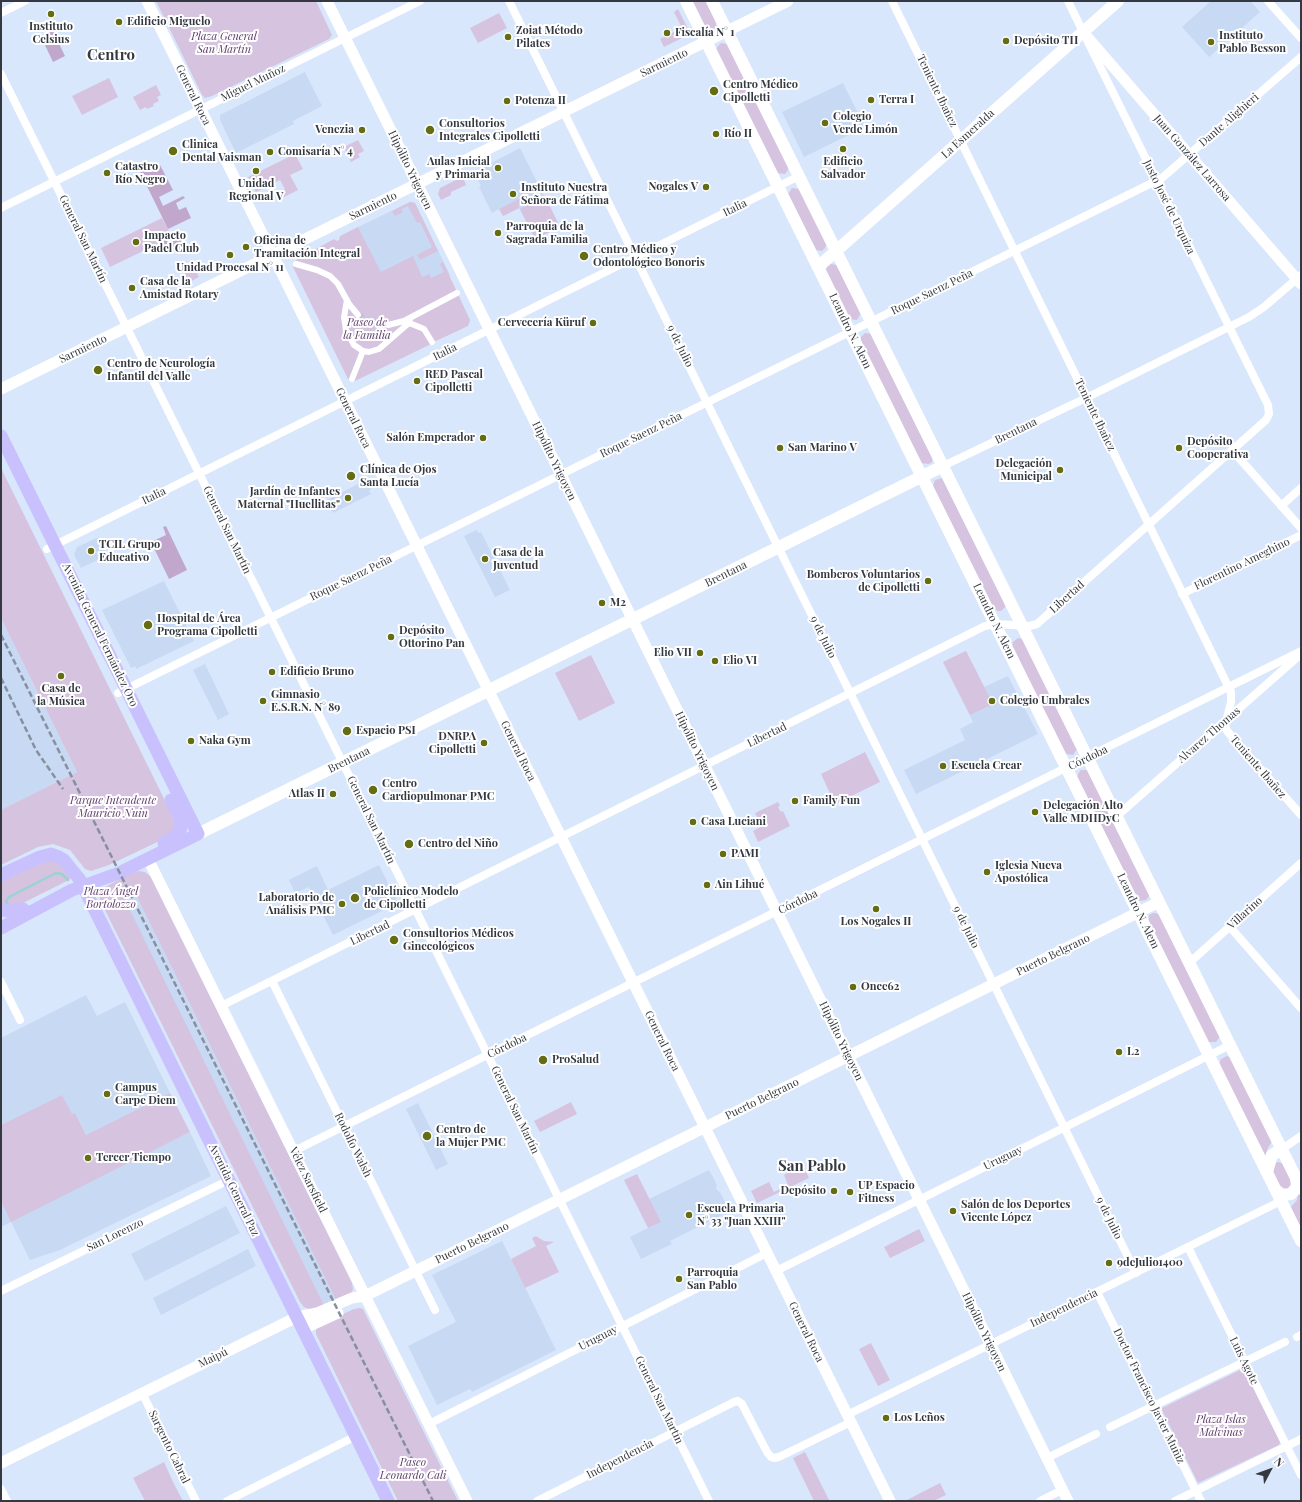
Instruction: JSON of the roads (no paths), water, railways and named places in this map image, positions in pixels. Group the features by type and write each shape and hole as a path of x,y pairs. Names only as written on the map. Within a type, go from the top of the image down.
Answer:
{"main road":[{"name":"Leandro N. Alem","path":"686,1 1301,1241"},
{"name":"Leandro N. Alem","path":"712,1 1299,1183"},
{"name":"La Esmeralda","path":"818,267 1118,1"},
{"name":"Avenida General Fernández Oro","path":"1,436 51,547 122,691 197,835"},
{"name":"Avenida General Fernández Oro","path":"1,456 51,547"},
{"name":"Brentana","path":"82,883 116,874 148,859 943,466"},
{"name":"Avenida General Fernández Oro","path":"82,883 168,841 177,836 180,831 181,824 178,814 142,740 122,691"},
{"path":"142,740 155,757 197,835"},
{"path":"1,868 38,850 53,847 63,850 74,859 80,870 82,883"},
{"path":"1,876 40,857 51,854 64,860 82,883"},
{"path":"1,920 66,886 82,883"},
{"path":"1,928 69,892 82,883"},
{"name":"Avenida General Paz","path":"82,883 388,1501"},
{"path":"1,910 9,911 23,909"},
{"path":"1267,1172 1272,1155 1282,1150"},
{"path":"1275,1189 1282,1195 1291,1194 1299,1183"}],"street":[{"path":"1,13 25,1"},
{"name":"General Roca","path":"147,1 890,1501"},
{"name":"Hipólito Yrigoyen","path":"327,1 1068,1501"},
{"name":"Miguel Muñoz","path":"1,208 420,1"},
{"name":"9 de Julio","path":"509,1 1136,1273"},
{"name":"Sarmiento","path":"1,389 788,1"},
{"name":"Teniente Ibañez","path":"892,1 1228,687 1231,697 1225,726 1227,731 1301,816"},
{"name":"Justo José de Urquiza","path":"1068,1 1082,32 1268,405 1269,414"},
{"path":"1268,1 1301,38"},
{"name":"Juan González Larrosa","path":"1082,32 1299,279"},
{"name":"Dante Alighieri","path":"1156,181 1190,155 1301,57"},
{"name":"General San Martín","path":"1,74 709,1501"},
{"name":"Italia","path":"51,547 799,176"},
{"name":"Roque Saenz Peña","path":"122,691 1156,181"},
{"path":"296,264 317,270 330,276 341,288 346,300 358,315"},
{"name":"Brentana","path":"943,466 1229,328 1255,314 1299,279"},
{"path":"346,300 344,317 346,330 354,345 363,351 372,351 379,349 407,322 457,294"},
{"path":"388,325 407,322 424,329 432,342"},
{"path":"352,379 363,351"},
{"name":"Libertad","path":"221,1006 851,694 985,626 995,624 1031,626 1039,622 1265,422 1269,414"},
{"path":"1232,450 1301,528"},
{"path":"1281,506 1301,488"},
{"name":"Florentino Ameghino","path":"1182,594 1301,535"},
{"name":"Córdoba","path":"294,1151 1301,651"},
{"name":"Alvarez Thomas","path":"1117,816 1301,654"},
{"name":"Vélez Sarsfield","path":"148,859 467,1501"},
{"name":"Villarino","path":"1189,963 1301,863"},
{"name":"Puerto Belgrano","path":"365,1296 1159,902"},
{"path":"1230,927 1301,1008"},
{"name":"Rodolfo Walsh","path":"272,981 435,1310"},
{"path":"1,982 20,1020"},
{"name":"Uruguay","path":"776,1271 1230,1045"},
{"path":"1282,1150 1301,1136"},
{"name":"San Lorenzo","path":"1,1291 229,1180"},
{"name":"Independencia","path":"537,1501 733,1402 738,1402 743,1406 768,1454 772,1458 776,1458 991,1344 1281,1201"},
{"name":"Luis Agote","path":"1188,1247 1301,1475"},
{"name":"Uruguay","path":"429,1424 767,1253"},
{"name":"Doctor Francisco Javier Muñiz","path":"1097,1292 1201,1501"},
{"path":"303,1329 355,1305 365,1296"},
{"name":"Maipú","path":"1,1463 297,1317 317,1313 356,1297 365,1296"},
{"path":"1110,1427 1285,1342"},
{"name":"Sargento Cabral","path":"142,1393 196,1501"},
{"path":"1047,1458 1096,1434"},
{"path":"227,1501 356,1436"},
{"path":"1175,1501 1301,1439"},
{"path":"1,1489 7,1501"},
{"path":"1040,1501 1062,1490"}],"waterway":[{"path":"9,907 6,901 9,897 56,873 62,874 68,880"}],"tunnel":[{"path":"358,315 372,323 388,325"}],"railway":[{"path":"1,635 433,1501"},
{"path":"1,678 36,750 63,789"}],"place":[{"name":"Instituto Celsius","path":"51,14"},
{"name":"Edificio Miguelo","path":"119,22"},
{"name":"Fiscalía N° 1","path":"667,33"},
{"name":"Zoiat Método Pilates","path":"508,37"},
{"name":"Depósito TH","path":"1006,41"},
{"name":"Instituto Pablo Besson","path":"1211,42"},
{"name":"Centro Médico Cipolletti","path":"714,91"},
{"name":"Terra I","path":"871,100"},
{"name":"Potenza II","path":"507,101"},
{"name":"Colegio Verde Limón","path":"825,123"},
{"name":"Venezia","path":"362,130"},
{"name":"Consultorios Integrales Cipolletti","path":"430,130"},
{"name":"Río II","path":"716,134"},
{"name":"Edificio Salvador","path":"843,149"},
{"name":"Clinica Dental Vaisman","path":"173,151"},
{"name":"Comisaría N° 4","path":"270,152"},
{"name":"Aulas Inicial y Primaria","path":"498,168"},
{"name":"Unidad Regional V","path":"256,171"},
{"name":"Catastro Río Negro","path":"107,173"},
{"name":"Nogales V","path":"706,187"},
{"name":"Instituto Nuestra Señora de Fátima","path":"513,194"},
{"name":"Parroquia de la Sagrada Familia","path":"498,233"},
{"name":"Impacto Padel Club","path":"136,242"},
{"name":"Oficina de Tramitación Integral","path":"246,247"},
{"name":"Unidad Procesal N° 11","path":"230,255"},
{"name":"Centro Médico y Odontológico Bonoris","path":"584,256"},
{"name":"Casa de la Amistad Rotary","path":"132,288"},
{"name":"Cervecería Küruf","path":"593,323"},
{"name":"Centro de Neurología Infantil del Valle","path":"98,370"},
{"name":"RED Pascal Cipolletti","path":"417,381"},
{"name":"Salón Emperador","path":"483,438"},
{"name":"San Marino V","path":"780,448"},
{"name":"Depósito Cooperativa","path":"1179,448"},
{"name":"Delegación Municipal","path":"1060,470"},
{"name":"Clínica de Ojos Santa Lucía","path":"351,476"},
{"name":"Jardín de Infantes Maternal \"Huellitas\"","path":"348,498"},
{"name":"TCIL Grupo Educativo","path":"91,551"},
{"name":"Casa de la Juventud","path":"485,559"},
{"name":"Bomberos Voluntarios de Cipolletti","path":"928,581"},
{"name":"M2","path":"602,603"},
{"name":"Hospital de Área Programa Cipolletti","path":"148,625"},
{"name":"Depósito Ottorino Pan","path":"391,637"},
{"name":"Elio VII","path":"700,653"},
{"name":"Elio VI","path":"715,661"},
{"name":"Edificio Bruno","path":"272,672"},
{"name":"Casa de la Música","path":"61,676"},
{"name":"Gimnasio E.S.R.N. N° 89","path":"263,701"},
{"name":"Colegio Umbrales","path":"992,701"},
{"name":"Espacio PSI","path":"347,731"},
{"name":"Naka Gym","path":"191,741"},
{"name":"DNRPA Cipolletti","path":"484,743"},
{"name":"Escuela Crear","path":"943,766"},
{"name":"Centro Cardiopulmonar PMC","path":"373,790"},
{"name":"Atlas II","path":"333,794"},
{"name":"Family Fun","path":"795,801"},
{"name":"Delegación Alto Valle MDHDyC","path":"1035,812"},
{"name":"Casa Luciani","path":"693,822"},
{"name":"Centro del Niño","path":"409,844"},
{"name":"PAMI","path":"723,854"},
{"name":"Iglesia Nueva Apostólica","path":"987,872"},
{"name":"Ain Lihué","path":"707,885"},
{"name":"Policlínico Modelo de Cipolletti","path":"355,898"},
{"name":"Laboratorio de Análisis PMC","path":"342,904"},
{"name":"Los Nogales II","path":"876,909"},
{"name":"Consultorios Médicos Ginecológicos","path":"394,940"},
{"name":"Once62","path":"853,987"},
{"name":"L2","path":"1119,1052"},
{"name":"ProSalud","path":"543,1060"},
{"name":"Campus Carpe Diem","path":"107,1094"},
{"name":"Centro de la Mujer PMC","path":"427,1136"},
{"name":"Tercer Tiempo","path":"88,1158"},
{"name":"Depósito","path":"834,1191"},
{"name":"UP Espacio Fitness","path":"850,1192"},
{"name":"Salón de los Deportes Vicente López","path":"953,1211"},
{"name":"Escuela Primaria N° 33 \"Juan XXIII\"","path":"689,1215"},
{"name":"9deJulio1400","path":"1109,1263"},
{"name":"Parroquia San Pablo","path":"679,1279"},
{"name":"Los Leños","path":"886,1418"}],"district":[{"name":"Centro","path":"111,55"},
{"name":"San Pablo","path":"812,1166"}],"park label":[{"name":"Plaza General San Martín","path":"224,43"},
{"name":"Paseo de la Familia","path":"367,329"},
{"name":"Parque Intendente Mauricio Nuin","path":"113,807"},
{"name":"Plaza Ángel Bortolozzo","path":"111,898"},
{"name":"Plaza Islas Malvinas","path":"1221,1426"},
{"name":"Paseo Leonardo Cali","path":"413,1469"}]}
